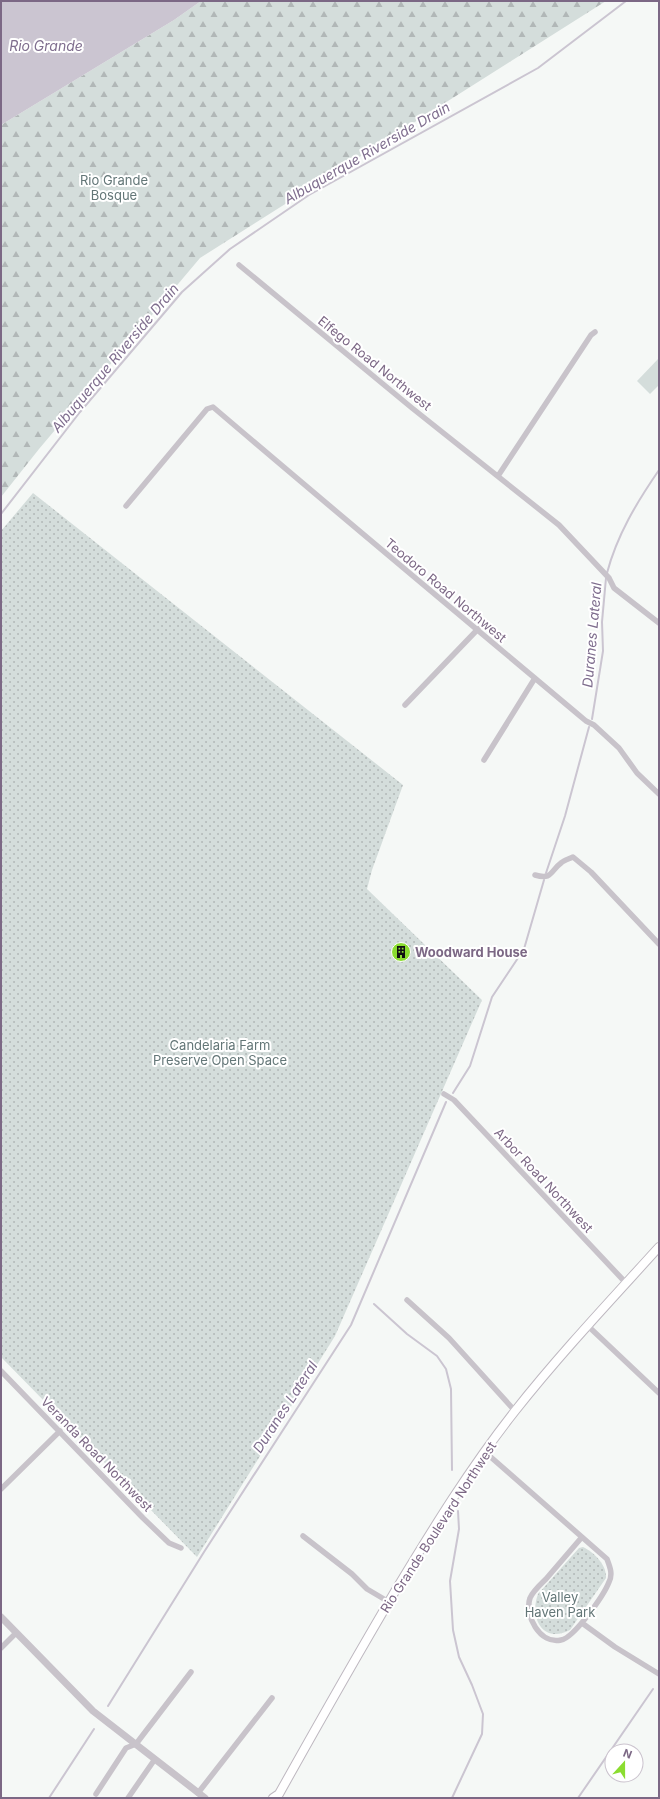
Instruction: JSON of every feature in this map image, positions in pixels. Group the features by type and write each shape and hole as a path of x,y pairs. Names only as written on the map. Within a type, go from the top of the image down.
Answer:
{"main road":[{"name":"Rio Grande Boulevard Northwest","path":"277,1797 420,1549 485,1452 515,1411 588,1326 659,1247"}],"street":[{"name":"Elfego Road Northwest","path":"239,265 412,408 559,525 609,578 614,588 659,623"},
{"path":"498,476 591,335 595,332"},
{"name":"Teodoro Road Northwest","path":"126,506 207,409 213,407 364,537 478,629 586,721 594,725 619,748 637,772 659,794"},
{"path":"405,705 478,629"},
{"path":"484,760 535,678"},
{"path":"535,875 545,876 554,873 561,863 572,857 591,872 659,944"},
{"name":"Arbor Road Northwest","path":"444,1094 454,1100 626,1283"},
{"path":"407,1300 450,1338 515,1411"},
{"path":"588,1326 659,1392"},
{"name":"Veranda Road Northwest","path":"1,1371 169,1544 181,1548"},
{"path":"1,1489 60,1431"},
{"path":"485,1452 582,1537 607,1559 612,1570 610,1582 570,1637 560,1641 546,1638 534,1626 528,1611 531,1597 582,1537"},
{"path":"303,1536 352,1574 367,1589 389,1602"},
{"path":"1,1618 87,1706 205,1798"},
{"path":"582,1622 615,1647 659,1674"},
{"path":"1,1648 16,1633"},
{"path":"96,1794 126,1748 136,1744 191,1672"},
{"path":"198,1793 272,1698"},
{"path":"128,1798 155,1759"}],"green space":[{"name":"Rio Grande Bosque","path":"201,1 606,1 200,258 39,449 1,497 1,125 174,20"},
{"path":"659,358 659,385 650,394 637,381"},
{"name":"Candelaria Farm Preserve Open Space","path":"33,493 403,785 372,870 367,889 482,1000 335,1336 197,1557 1,1357 1,531"},
{"name":"Valley Haven Park","path":"583,1547 591,1552 602,1564 606,1573 606,1578 570,1630 552,1634 540,1626 537,1620 535,1612 538,1594 579,1548"}],"water":[{"name":"Rio Grande","path":"1,1 201,1 174,20 1,125"}],"waterway":[{"name":"Albuquerque Riverside Drain","path":"1,514 80,412 182,292 230,249 309,195 538,68 626,1"},
{"name":"Duranes Lateral","path":"607,573 616,545 628,519 659,470"},
{"name":"Duranes Lateral","path":"592,719 603,651 602,622 606,578"},
{"name":"Duranes Lateral","path":"546,873 565,816 589,727"},
{"name":"Duranes Lateral","path":"453,1093 470,1066 492,997 524,949 544,880"},
{"name":"Duranes Lateral","path":"108,1706 204,1552 351,1325 446,1102"},
{"path":"374,1304 407,1334 437,1356 446,1369 451,1389 452,1470"},
{"path":"452,1798 482,1734 483,1714 459,1657 453,1630 450,1581 459,1529 458,1511"},
{"path":"578,1798 653,1689"},
{"name":"Duranes Lateral","path":"49,1798 94,1729"}],"place":[{"name":"Woodward House","path":"401,952"}]}
